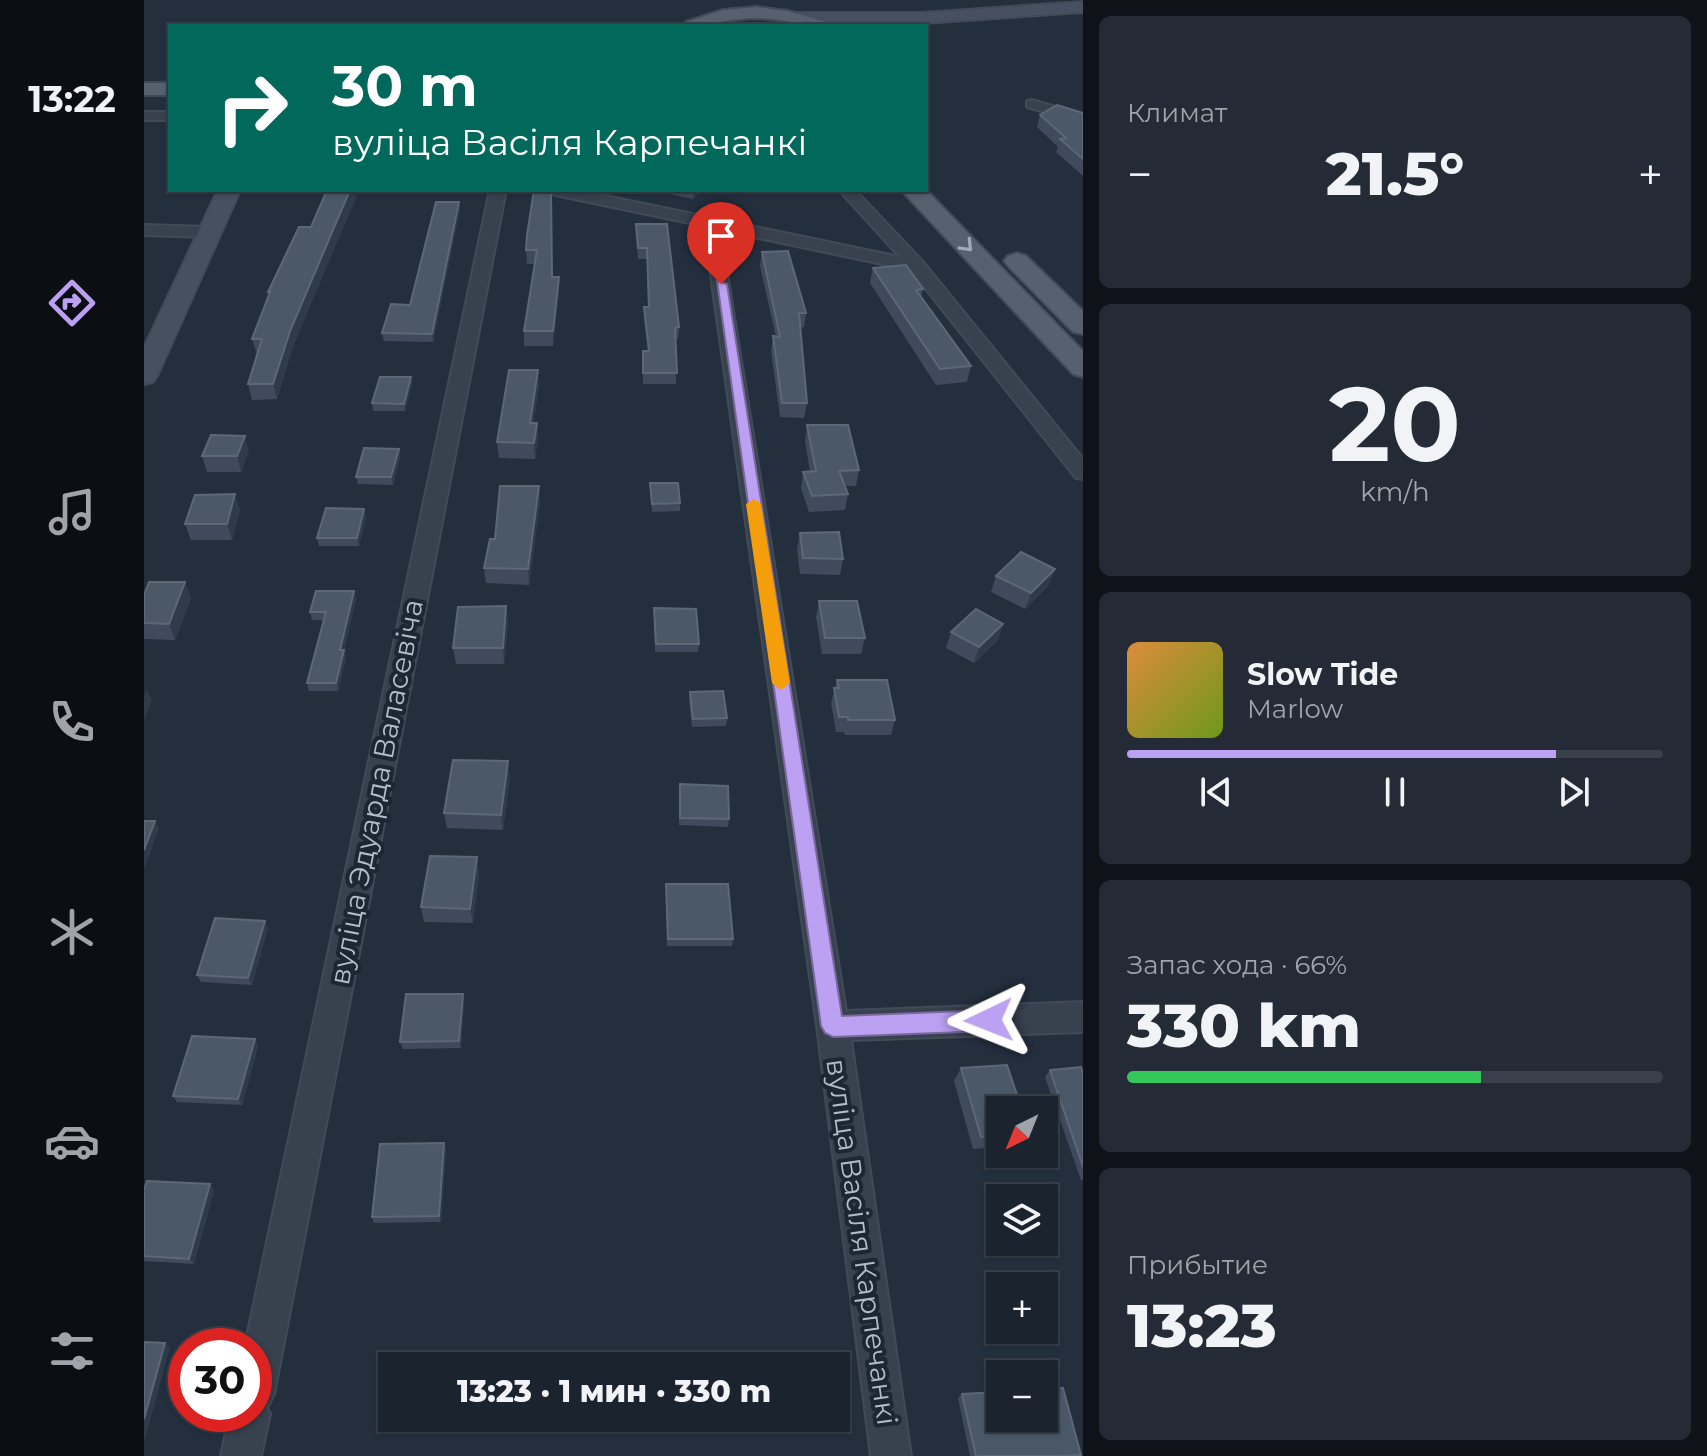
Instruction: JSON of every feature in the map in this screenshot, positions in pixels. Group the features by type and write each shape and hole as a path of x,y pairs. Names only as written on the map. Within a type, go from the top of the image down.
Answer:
{"main road":[{"path":"733,0 811,24"},
{"path":"691,20 724,16 923,18 1083,7"},
{"path":"928,26 1083,14"},
{"path":"144,89 168,89"},
{"path":"928,173 982,227"},
{"path":"144,376 228,192"},
{"path":"915,192 1083,368"},
{"path":"1004,249 1083,326"}],"street":[{"path":"1032,104 1083,119"},
{"path":"144,116 168,116"},
{"name":"вуліца Эдуарда Валасевіча","path":"267,1328 498,192"},
{"path":"565,192 917,266"},
{"path":"849,192 917,266 1083,473"},
{"name":"вуліца Васіля Карпечанкі","path":"711,222 833,1026 891,1456"},
{"path":"144,230 209,232"},
{"path":"833,1026 1083,1017"},
{"path":"241,1456 246,1432"}],"building":[{"path":"1057,105 1083,113 1083,159 1060,139 1066,138 1040,115"},
{"path":"326,192 349,192 290,331 273,384 248,384 262,339 252,339 268,292 299,227 311,227"},
{"path":"534,192 551,192 552,277 559,277 553,331 524,331 537,250 526,250"},
{"path":"436,202 459,202 432,334 382,333 391,304 410,305"},
{"path":"636,224 667,224 679,327 675,328 677,373 643,373 643,351 649,351 644,307 649,307 647,248 638,248"},
{"path":"788,251 806,313 799,313 807,403 782,403 773,336 780,337 762,252"},
{"path":"906,265 923,289 916,290 971,366 940,369 873,268"},
{"path":"509,370 538,370 530,423 537,423 534,443 497,442"},
{"path":"380,377 411,377 404,404 372,403"},
{"path":"807,425 848,425 859,470 839,471 848,494 812,496 803,472 816,471"},
{"path":"211,435 245,436 237,456 202,456"},
{"path":"364,448 399,449 391,477 356,477"},
{"path":"650,483 678,483 680,503 652,504"},
{"path":"500,486 539,486 528,569 484,568 490,539 495,539"},
{"path":"235,494 227,524 185,524 195,495"},
{"path":"326,508 364,509 357,538 317,538"},
{"path":"839,532 843,559 803,558 800,533"},
{"path":"1021,552 1055,569 1031,593 996,576"},
{"path":"149,582 185,582 169,624 144,623 144,595"},
{"path":"316,591 354,591 340,650 344,650 336,683 307,683 326,612 310,612"},
{"path":"819,601 857,601 865,638 825,638"},
{"path":"506,606 503,648 453,648 458,607"},
{"path":"654,608 696,609 699,644 656,644"},
{"path":"976,609 1003,624 979,647 951,632"},
{"path":"837,680 887,680 895,720 848,720 848,717 839,717 834,688 839,688"},
{"path":"723,691 727,718 693,719 690,692"},
{"path":"453,760 508,761 501,815 444,813"},
{"path":"680,784 728,786 729,819 680,818"},
{"path":"144,821 155,821 144,850"},
{"path":"430,856 477,857 470,909 421,907"},
{"path":"666,884 728,884 733,939 668,939"},
{"path":"215,918 265,921 248,978 197,975"},
{"path":"406,994 463,994 459,1041 400,1042"},
{"path":"192,1036 255,1039 238,1099 173,1096"},
{"path":"1007,1065 1017,1096 986,1096 986,1137 981,1137 961,1068"},
{"path":"1081,1067 1083,1074 1083,1167 1050,1070"},
{"path":"444,1143 439,1216 372,1217 380,1144"},
{"path":"147,1181 210,1184 189,1259 144,1256 144,1190"},
{"path":"144,1342 165,1343 144,1419"},
{"path":"1058,1388 1063,1388 1081,1455 976,1456 962,1394 986,1393 986,1432 1058,1432"}],"slow traffic":[{"path":"754,504 781,683"}],"route":[{"path":"721,284 833,1026 989,1020"}]}
